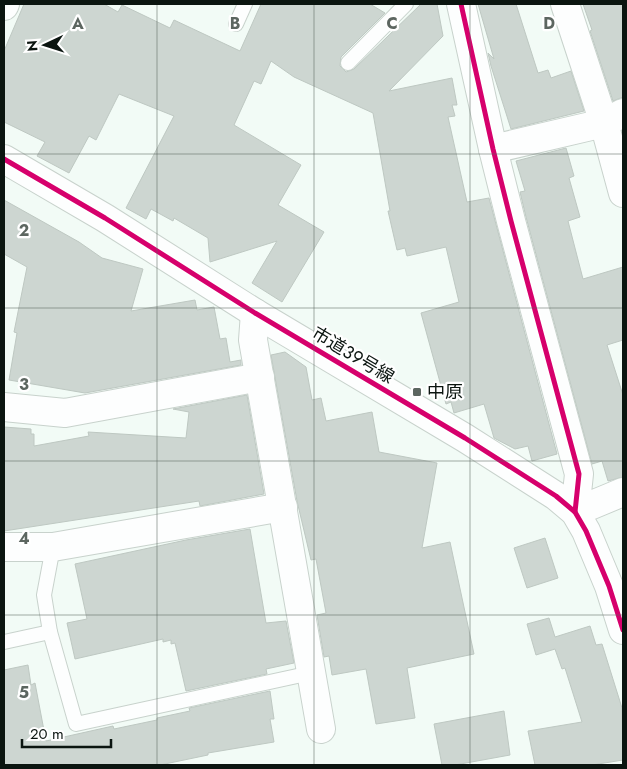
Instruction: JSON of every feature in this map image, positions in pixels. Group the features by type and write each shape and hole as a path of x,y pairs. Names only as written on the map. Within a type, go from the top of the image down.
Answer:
{"street":[{"path":"461,4 511,221 579,474 575,512 623,492"},
{"path":"565,4 613,118 623,193"},
{"path":"493,149 613,118"},
{"name":"市道39号線","path":"4,159 105,218 255,313 536,482 575,512 586,531 600,565 623,630"},
{"path":"255,313 253,340 321,729"},
{"path":"4,407 65,413 260,376"},
{"path":"4,547 53,547 283,507"}],"lane":[{"path":"236,24 245,4"},
{"path":"348,63 406,4"},
{"path":"53,547 44,595 50,632 76,724 311,672"},
{"path":"4,642 50,632"}],"building":[{"path":"24,4 104,4 118,12 122,5 170,28 174,20 240,51 261,4 370,4 385,13 341,57 340,66 346,72 354,69 421,4 437,4 443,36 389,91 452,78 457,105 452,105 455,116 448,117 467,202 489,198 557,454 532,461 528,446 515,449 494,438 484,404 454,413 451,402 446,404 421,313 459,302 446,247 407,256 405,248 397,250 388,211 390,211 373,113 294,77 271,61 261,84 254,81 234,125 301,165 278,205 324,232 282,302 252,283 277,241 210,262 208,238 174,218 173,221 151,209 146,219 126,208 174,116 119,94 96,140 89,136 69,173 37,156 45,142 4,122 4,51"},
{"path":"478,4 516,4 538,73 548,70 551,78 571,71 584,111 511,129 491,66 488,53 494,59"},
{"path":"583,4 623,4 623,97 613,101 590,31 592,30"},
{"path":"566,148 574,176 569,178 580,217 568,221 583,279 623,267 623,340 607,345 623,395 623,477 608,481 602,461 592,464 526,217 520,192 525,191 516,161"},
{"path":"4,200 79,242 102,258 143,269 131,311 195,300 197,310 214,307 220,339 226,338 230,362 241,360 241,365 85,393 9,380 17,333 14,332 27,267 4,254"},
{"path":"285,352 306,367 312,400 321,398 326,421 372,412 379,452 437,463 422,548 450,542 474,654 407,668 415,718 376,724 366,669 332,675 329,656 324,657 317,615 326,613 316,559 311,560 297,501 271,355"},
{"path":"247,395 264,494 200,506 199,501 4,531 4,427 31,429 31,434 34,434 34,446 89,436 88,432 186,438 189,412 173,409"},
{"path":"250,529 266,623 286,621 294,663 266,669 267,674 186,691 175,643 171,644 171,640 163,642 163,639 75,659 67,623 87,619 75,564 186,540"},
{"path":"545,538 558,578 527,588 514,548"},
{"path":"549,618 555,637 590,626 596,645 602,644 622,708 623,760 592,765 535,765 528,731 582,722 565,668 562,669 555,649 536,655 527,624"},
{"path":"28,665 31,685 35,683 46,741 113,726 114,729 157,720 157,718 190,711 189,708 270,691 274,719 270,719 274,742 208,753 208,755 160,765 4,765 4,670"},
{"path":"504,711 510,755 455,765 442,765 434,724"}],"cycle path":[{"path":"461,4 511,221 579,474 575,512"},
{"path":"4,159 105,218 255,313 465,438 556,496 575,512 586,531 609,586 623,630"}],"place":[{"name":"中原","path":"417,392"}]}
